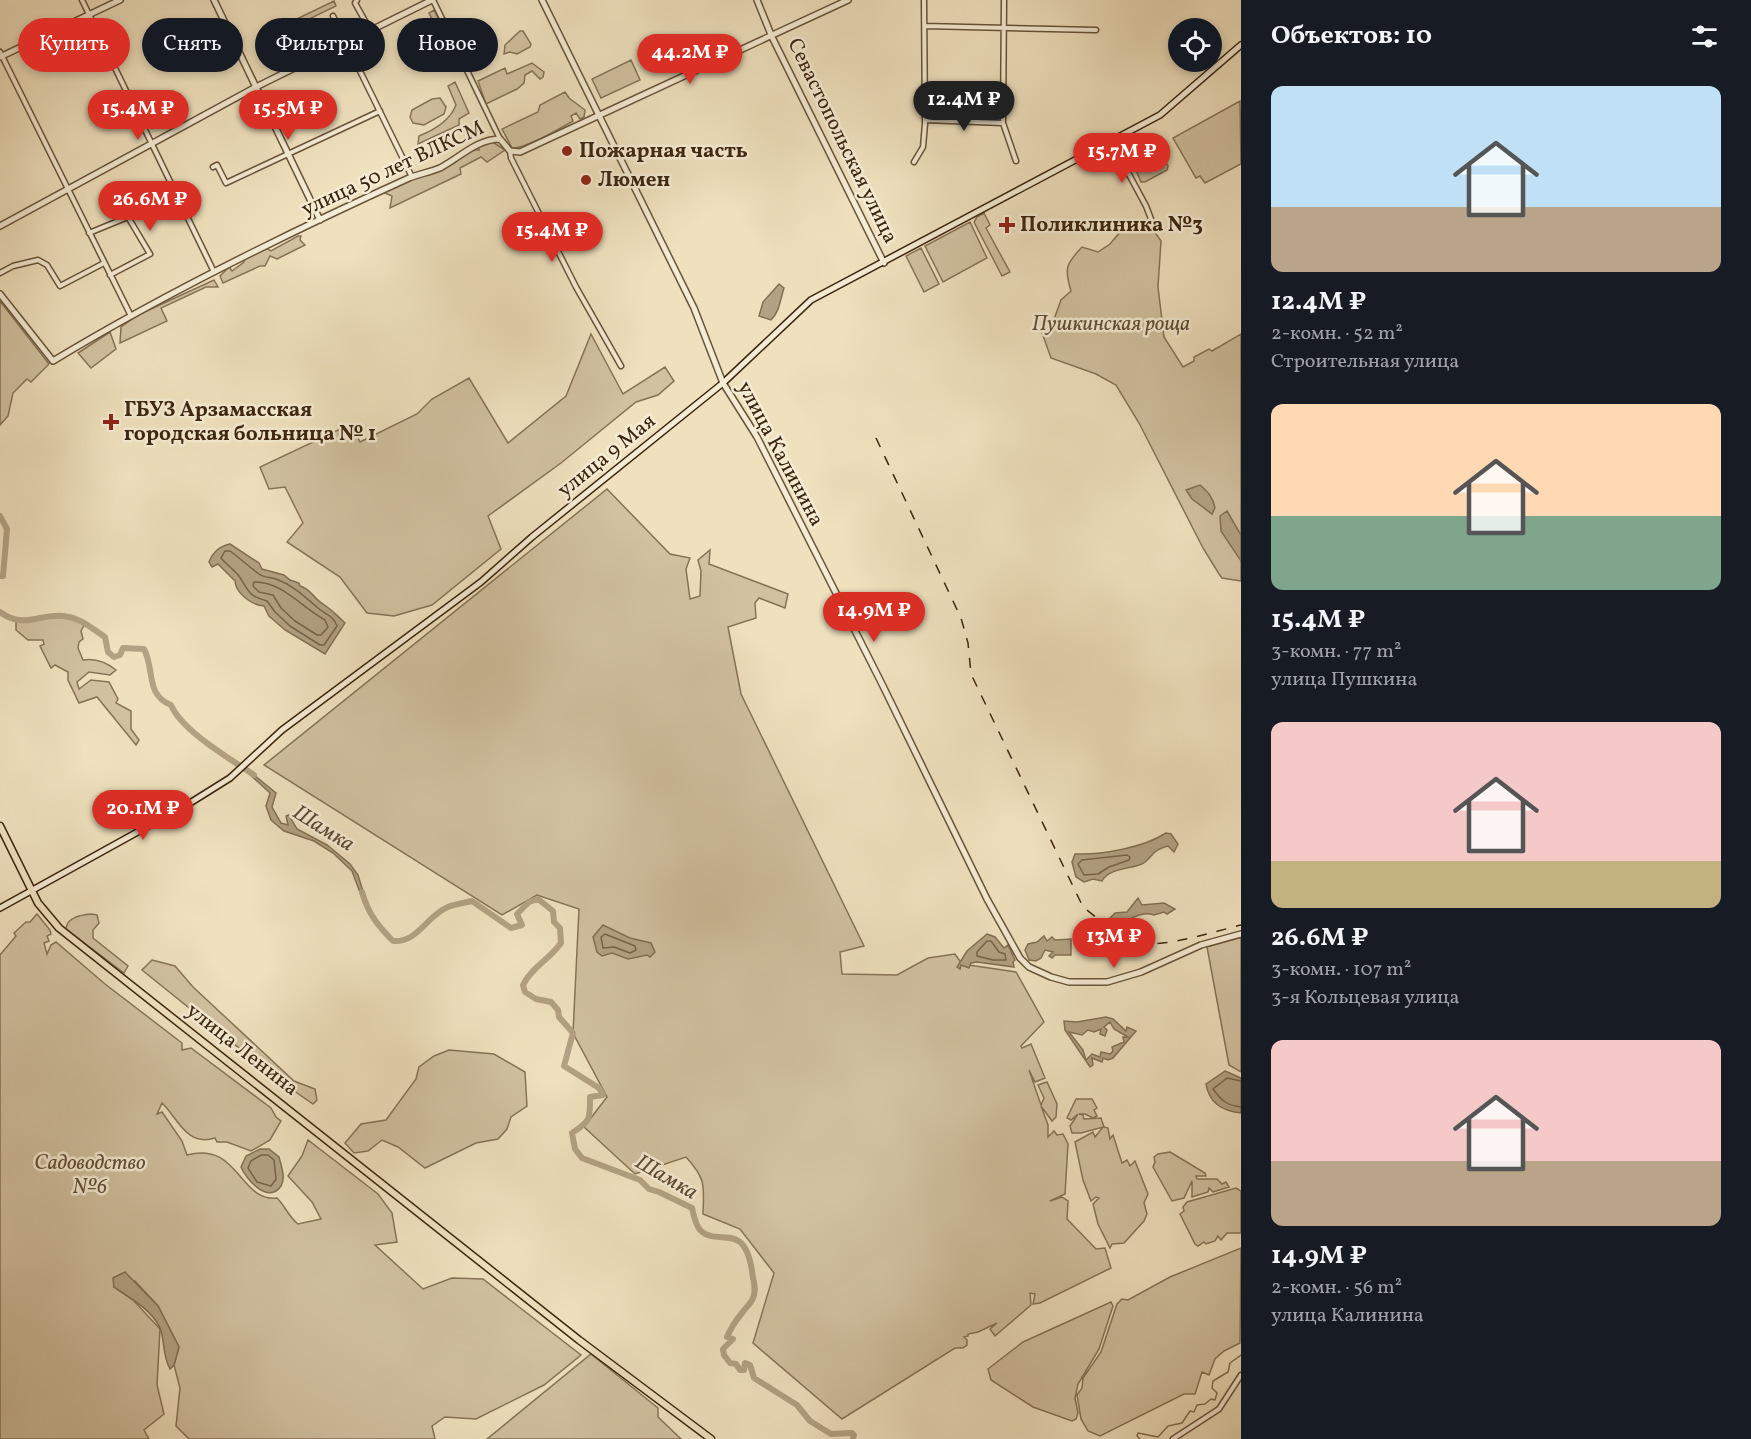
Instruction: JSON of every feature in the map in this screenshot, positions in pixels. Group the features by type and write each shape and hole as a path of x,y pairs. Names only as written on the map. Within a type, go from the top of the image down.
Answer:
{"main road":[{"name":"улица Ленина","path":"0,826 44,912 59,928 706,1438"}],"street":[{"path":"82,0 214,272"},
{"path":"120,0 1,55 130,315"},
{"path":"214,0 320,220"},
{"path":"357,0 355,3 363,18"},
{"path":"385,23 433,0 500,139"},
{"name":"улица Калинина","path":"542,0 694,308 723,383 757,437 998,919 1020,958 1029,967 1052,977 1088,983 1122,979 1201,945 1241,934"},
{"name":"Севастопольская улица","path":"757,0 772,37 884,263"},
{"name":"улица 50 лет ВЛКСМ","path":"0,294 53,361 130,315 214,272 412,177 439,168 453,158 491,139 500,139 510,151 520,152 848,0"},
{"path":"914,162 923,147 925,120 924,0"},
{"path":"1004,0 1003,123 1016,161"},
{"path":"925,26 1096,30"},
{"name":"улица 9 Мая","path":"0,908 190,803 239,770 282,730 481,582 534,536 723,383 802,306 1164,113 1241,45"},
{"path":"0,226 286,72"},
{"path":"361,72 412,177"},
{"path":"213,167 217,165 226,183 380,111"},
{"path":"925,120 1003,123"},
{"path":"1111,141 1146,206 1150,219"},
{"path":"510,151 511,158 576,287 621,366"},
{"path":"89,233 128,217 150,254 110,275"},
{"path":"0,273 13,266 38,260 47,265 60,286 104,263"},
{"path":"1173,1439 1219,1409 1241,1375"}],"green space":[{"path":"334,1 336,6 311,18 299,18"},
{"path":"434,10 438,18 432,18 429,13"},
{"path":"520,31 523,31 531,44 530,47 517,54 510,52 504,54 505,45"},
{"path":"631,60 640,80 601,98 592,79"},
{"path":"532,63 544,72 540,79 532,71 525,75 524,83 517,89 486,104 478,81 505,68 507,74"},
{"path":"455,82 469,113 459,119 459,125 418,144 419,136 441,124 453,111 456,105 448,86"},
{"path":"565,92 585,110 584,117 580,119 576,113 571,116 573,121 534,142 512,148 502,129 538,112 540,105"},
{"path":"440,98 446,107 444,114 424,125 413,123 410,117 412,110 432,99"},
{"path":"1240,101 1241,164 1205,183 1200,176 1196,178 1173,138"},
{"path":"491,141 505,150 487,162 481,157 460,168 461,174 390,208 392,196 385,193 386,191 474,150 479,150 479,147"},
{"path":"1163,157 1168,166 1167,170 1141,182 1136,170"},
{"path":"984,213 990,225 986,228 1010,272 1002,276 974,222"},
{"name":"Пушкинская роща","path":"1147,221 1161,241 1158,287 1164,337 1183,367 1194,361 1194,357 1209,349 1212,351 1241,334 1241,581 1222,578 1219,574 1203,548 1139,423 1116,385 1096,374 1051,358 1041,330 1052,325 1061,300 1071,291 1068,267 1082,247 1098,252 1110,244 1121,231"},
{"path":"970,222 987,258 943,282 925,246"},
{"path":"301,236 300,240 305,245 277,259 270,256 265,266 260,266 223,283 220,276 229,267 232,271 244,262 244,259 266,248 271,251"},
{"path":"921,248 939,284 924,292 906,256"},
{"path":"214,280 218,287 206,287 161,308 167,321 120,343 121,327 138,315"},
{"path":"0,301 49,364 31,382 27,379 13,393 8,416 0,425"},
{"path":"110,332 116,349 91,368 78,353"},
{"path":"591,334 623,394 665,367 674,381 658,395 636,402 561,463 488,516 501,549 432,605 394,616 367,613 340,577 287,542 303,523 285,487 269,489 260,467 351,424 360,442 417,414 432,399 469,378 508,443 566,396"},
{"path":"607,489 670,554 690,558 686,569 690,599 700,596 701,571 698,560 710,550 709,564 788,594 785,608 759,598 755,603 756,618 728,627 741,694 864,946 840,952 842,974 897,975 928,958 955,954 962,964 1016,972 1044,1022 1021,1046 1022,1048 1031,1044 1045,1078 1035,1082 1029,1070 1041,1105 1044,1098 1038,1085 1047,1082 1057,1104 1056,1117 1052,1121 1041,1106 1048,1125 1048,1137 1054,1131 1057,1135 1063,1134 1068,1144 1065,1194 1050,1201 1062,1197 1068,1201 1067,1219 1096,1249 1105,1248 1111,1268 1040,1303 1033,1304 1035,1294 1030,1293 1031,1305 995,1336 990,1329 997,1323 968,1334 964,1337 967,1345 963,1348 955,1348 842,1419 753,1343 774,1273 740,1229 703,1214 702,1183 697,1171 686,1157 635,1174 584,1127 607,1097 573,1033 579,909 537,895 502,915 264,765"},
{"path":"55,616 86,622 81,631 83,639 79,642 78,648 83,660 101,661 116,670 110,675 89,672 77,682 79,689 91,680 109,682 118,699 116,703 131,711 131,729 139,740 136,745 97,697 79,703 68,680 68,672 55,665 51,668 40,646 44,644 43,640 28,640 16,630 16,621"},
{"name":"Садоводство №6","path":"37,914 51,934 47,936 49,941 44,943 47,954 51,945 56,942 105,984 182,1043 182,1050 191,1048 271,1108 281,1121 270,1140 251,1151 227,1142 217,1142 215,1138 205,1140 190,1135 162,1103 157,1114 162,1112 182,1141 187,1155 204,1153 218,1156 254,1191 264,1197 277,1198 298,1224 321,1219 312,1202 288,1176 302,1156 308,1140 378,1194 392,1213 397,1242 375,1245 423,1289 452,1278 483,1279 581,1355 544,1385 476,1419 445,1417 432,1426 435,1439 189,1439 176,1426 180,1388 174,1365 179,1347 158,1306 135,1281 114,1287 134,1301 160,1329 157,1385 164,1414 144,1430 149,1439 0,1439 0,955 16,936 14,933"},
{"path":"91,914 97,915 99,923 93,930 93,938 128,966 124,973 66,929 72,919"},
{"path":"1241,937 1241,1072 1229,1065 1207,947"},
{"path":"152,960 175,966 193,987 294,1081 315,1089 317,1100 313,1104 280,1081 142,970"},
{"path":"449,1050 494,1054 525,1072 527,1106 511,1117 507,1129 498,1139 476,1143 425,1168 398,1147 382,1140 368,1151 354,1153 345,1143 361,1124 386,1120 416,1079 419,1067 434,1056"},
{"path":"1076,1099 1092,1099 1097,1108 1094,1110 1097,1116 1093,1118 1085,1114 1079,1114 1083,1115 1084,1119 1101,1118 1104,1127 1108,1128 1110,1139 1113,1135 1122,1163 1127,1160 1130,1166 1135,1161 1148,1194 1144,1203 1147,1214 1144,1221 1124,1243 1112,1244 1110,1248 1098,1224 1093,1204 1099,1198 1096,1197 1091,1201 1083,1180 1075,1142 1093,1132 1095,1137 1103,1127 1072,1133 1070,1126 1078,1114 1071,1120 1067,1118"},
{"path":"1170,1152 1205,1173 1206,1176 1196,1176 1197,1179 1217,1179 1222,1184 1226,1182 1229,1187 1213,1192 1209,1188 1208,1192 1192,1197 1192,1181 1184,1198 1172,1201 1153,1167 1154,1157"},
{"path":"1236,1188 1241,1191 1241,1233 1227,1233 1221,1240 1218,1236 1215,1241 1206,1244 1204,1242 1198,1246 1195,1244 1180,1214 1184,1211 1183,1207 1187,1202"},
{"path":"1241,1248 1240,1343 1224,1351 1215,1359 1209,1375 1202,1372 1195,1394 1184,1394 1100,1436 1088,1431 1081,1419 1077,1395 1082,1388 1083,1378 1101,1352 1117,1304 1122,1299 1128,1300 1170,1277"},
{"path":"1111,1302 1113,1306 1099,1349 1078,1384 1075,1398 1078,1413 1076,1419 1072,1421 1033,1407 991,1380 988,1369 1023,1342"},
{"path":"591,1354 658,1408 658,1417 681,1439 487,1439"}],"water":[{"path":"779,284 784,288 776,313 771,320 759,316 763,302"},
{"path":"1200,485 1213,501 1215,508 1212,514 1192,499 1186,490"},
{"path":"1227,511 1241,535 1241,561 1221,531 1220,516"},
{"path":"230,544 259,563 262,569 284,575 299,583 345,623 325,654 285,630 269,616 264,606 245,598 238,590 235,581 218,564 212,567 209,562 213,555 223,546"},
{"path":"248,770 276,793 272,807 281,823 288,825 286,816 289,815 297,829 327,845 350,864 358,875 365,898 361,895 352,871 333,853 314,841 284,831 271,820 266,806 270,793 246,771"},
{"path":"1166,833 1171,834 1178,844 1174,852 1168,846 1163,848 1141,864 1111,873 1102,881 1093,879 1084,882 1076,877 1072,862 1075,854 1122,850 1146,843"},
{"path":"1138,898 1142,905 1164,903 1175,909 1167,914 1164,912 1138,916 1123,922 1123,926 1110,918 1115,913 1127,912"},
{"path":"603,925 630,938 651,943 655,952 650,957 647,955 628,959 612,953 602,956 597,952 593,937"},
{"path":"987,934 995,937 1004,948 1008,945 1015,960 1014,967 977,962 971,963 969,968 961,965 960,969 957,967 967,951"},
{"path":"1044,936 1047,941 1052,937 1055,940 1071,939 1071,955 1055,955 1052,958 1049,956 1053,952 1045,950 1041,958 1036,961 1029,960 1025,950 1028,944 1037,942"},
{"path":"1106,1017 1113,1019 1126,1031 1127,1027 1136,1031 1113,1058 1108,1060 1103,1058 1102,1062 1092,1058 1093,1065 1090,1067 1065,1030 1064,1021 1077,1022","holes":["1110,1022 1114,1029 1128,1037 1123,1037 1124,1042 1112,1047 1113,1051 1110,1054 1101,1052 1100,1057 1092,1054 1086,1060 1083,1050 1069,1032 1082,1035 1088,1030 1094,1032 1101,1029 1100,1034 1105,1036 1107,1030 1104,1027"]},
{"path":"1225,1071 1241,1078 1241,1113 1222,1108 1213,1101 1208,1091 1206,1084"},
{"path":"260,1149 269,1149 279,1157 283,1172 281,1186 270,1193 264,1192 252,1183 241,1167 246,1156"},
{"path":"125,1272 158,1306 179,1347 174,1365 170,1369 162,1333 152,1315 114,1287 113,1278"}],"waterway":[{"name":"Шамка","path":"0,516 7,529 3,576 0,576"},
{"name":"Шамка","path":"0,612 17,620 55,616 76,619 105,637 108,652 114,657 120,655 123,648 144,649 157,695 171,705 185,725 254,775"},
{"name":"Шамка","path":"362,892 374,918 393,941 409,938 448,907 472,901 511,928 522,925 517,914 529,902 538,899 553,911 554,922 560,928 561,943 531,973 523,985 525,992 536,999 551,1002 558,1010 559,1017 573,1033 564,1066 599,1088 603,1095 590,1097 588,1119 572,1133 575,1149 582,1158 640,1180 649,1189 692,1208 698,1228 707,1235 730,1238 743,1245 752,1271 754,1295 727,1337 733,1339 723,1349 724,1355 740,1370 744,1370 745,1363 750,1365 754,1378 797,1405 810,1421 831,1434 852,1433 853,1439"},
{"path":"1140,1439 1137,1436 1138,1433 1158,1437 1168,1426 1182,1423 1190,1411 1194,1412 1197,1405 1205,1404 1211,1399 1215,1400 1217,1393 1212,1388 1213,1381 1228,1372 1230,1363 1241,1355"}],"railway":[{"path":"876,438 961,618 968,643 971,674 1083,907 1131,940 1149,944 1189,938 1241,925"}],"place":[{"name":"Пожарная часть","path":"567,151"},
{"name":"Люмен","path":"586,180"},
{"name":"Поликлиника №3","path":"1007,225"},
{"name":"ГБУЗ Арзамасская городская больница № 1","path":"111,422"}]}
